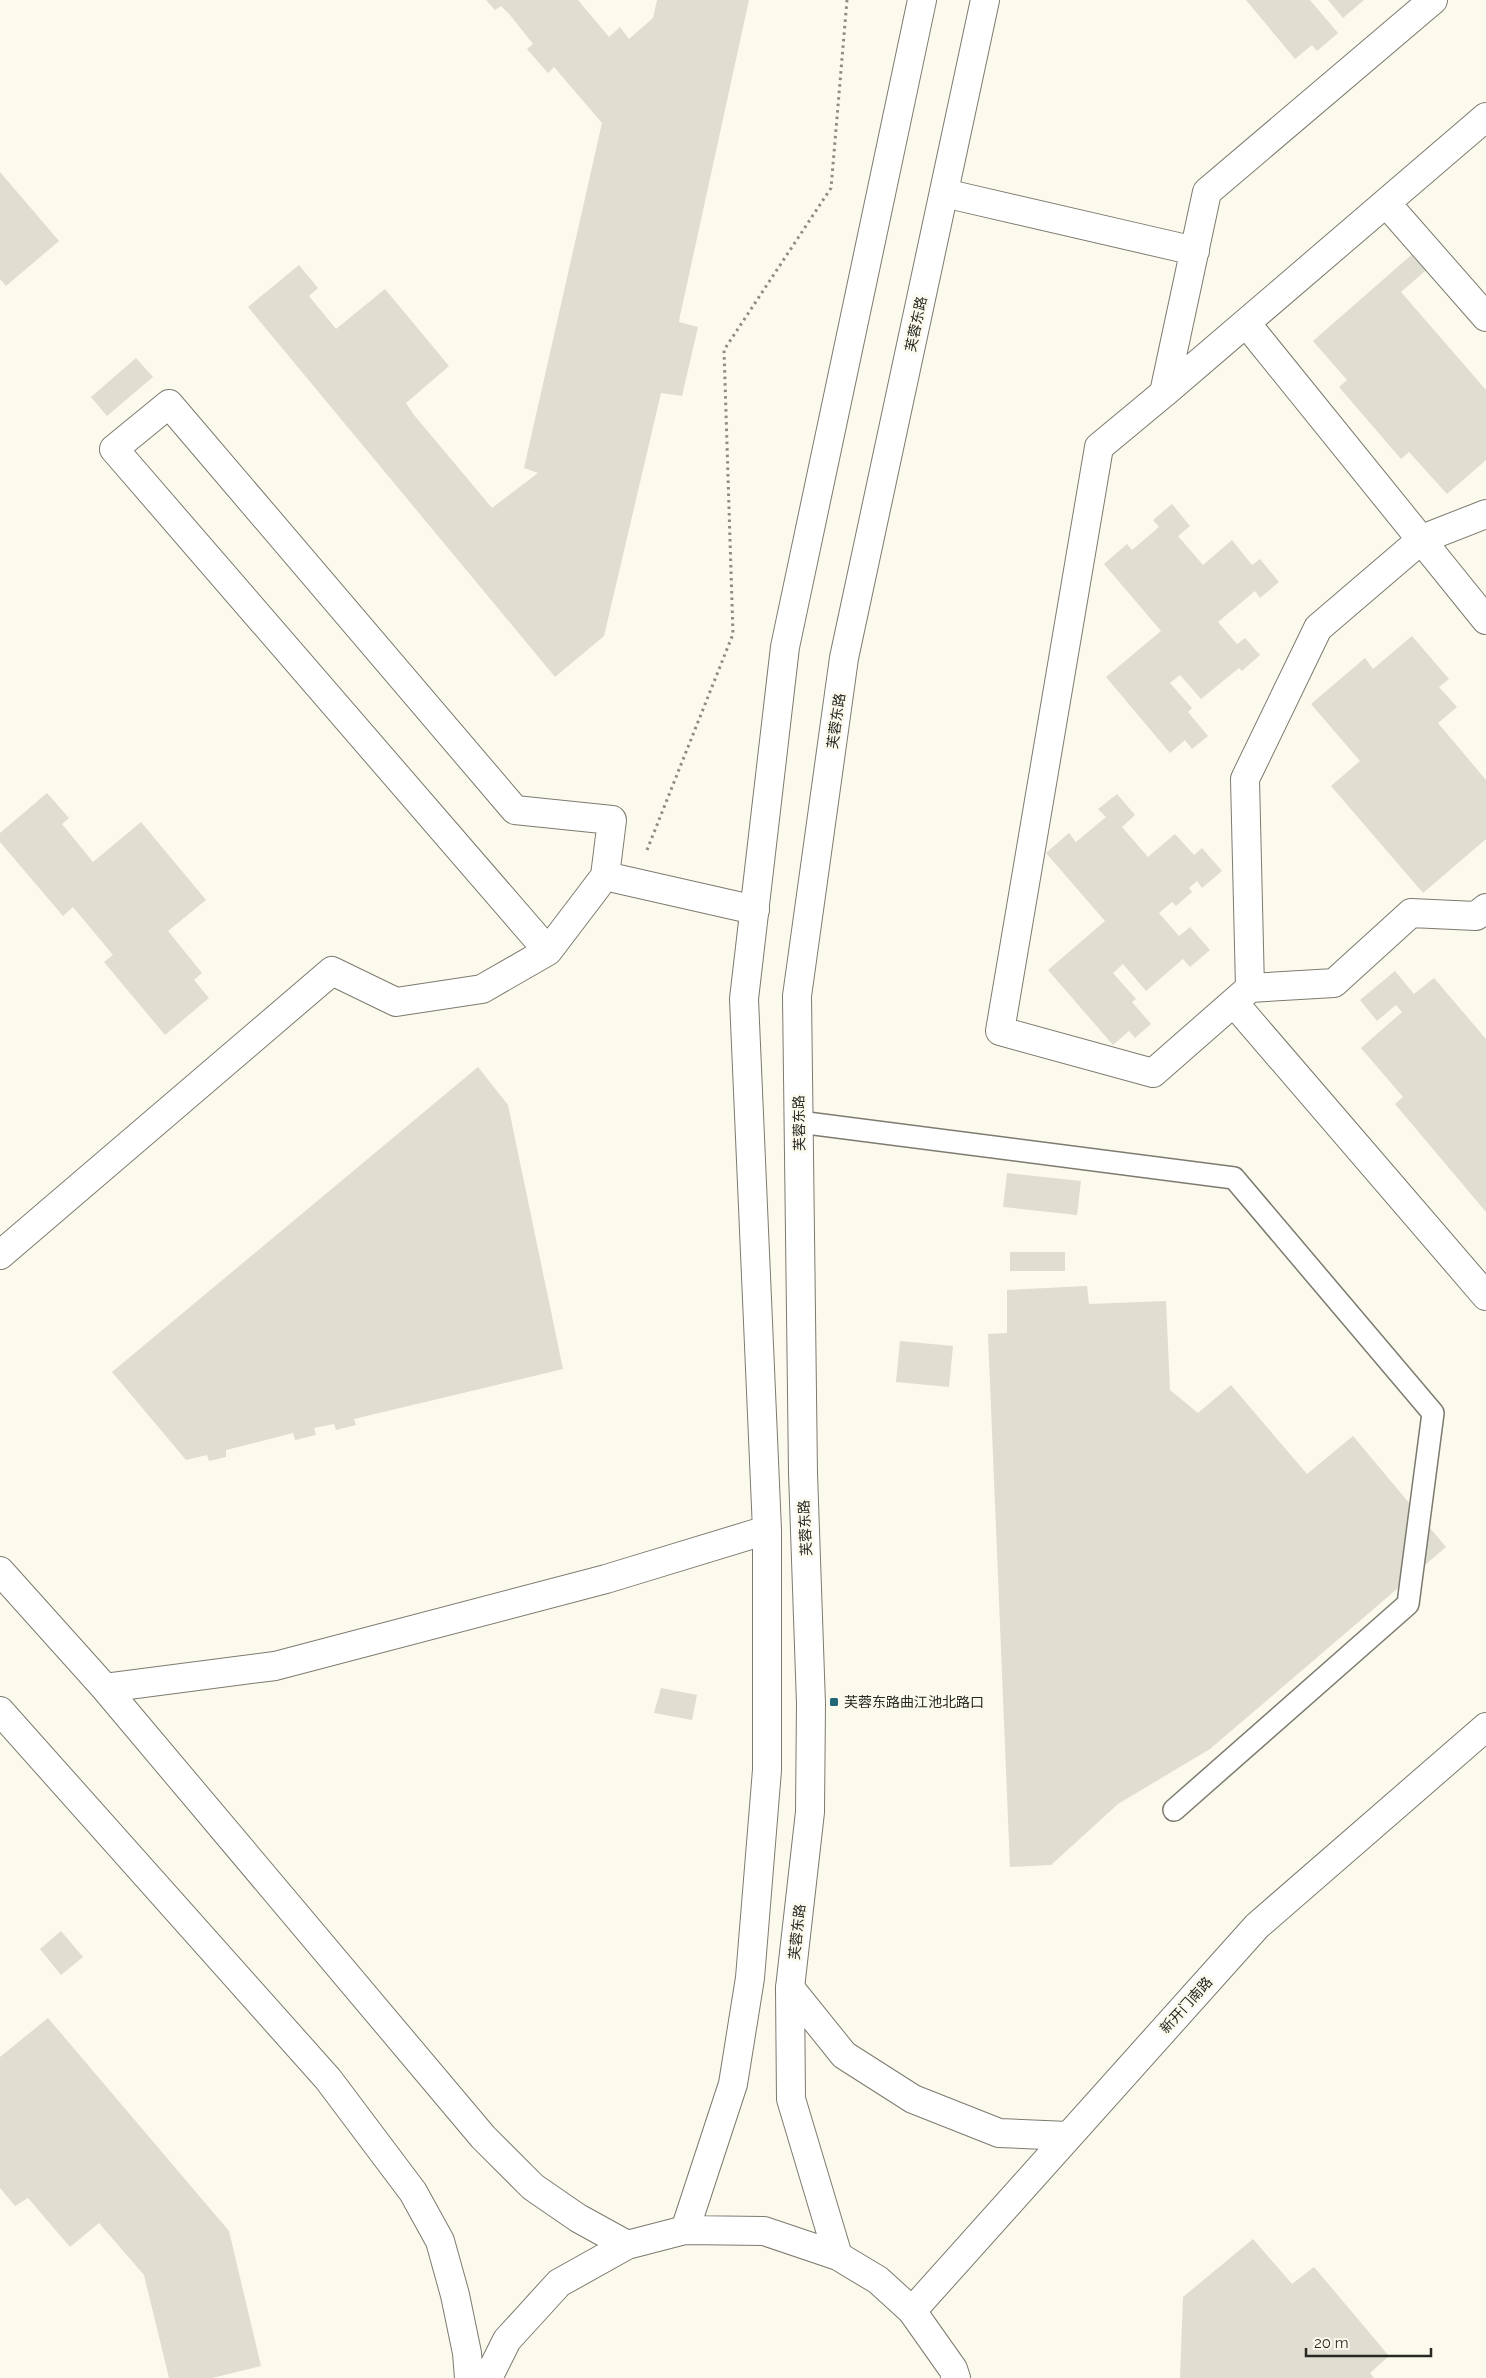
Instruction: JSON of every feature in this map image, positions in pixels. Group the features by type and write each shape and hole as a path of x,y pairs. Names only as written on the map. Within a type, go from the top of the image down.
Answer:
{"main road":[{"path":"685,2230 733,2084 750,1978 767,1770 767,1530 744,999 784,647 922,0"},
{"name":"芙蓉东路","path":"838,2256 791,2100 790,1988 810,1812 811,1704 803,1473 797,996 844,658 985,0"},
{"path":"1164,393 1207,192 1434,0"},
{"path":"1486,116 1099,448 1000,1031 1153,1073 1242,996 1334,982 1411,913 1476,916 1486,908"},
{"path":"944,193 1194,251"},
{"path":"1386,203 1486,317"},
{"path":"1246,323 1486,620"},
{"path":"0,1255 332,971 396,1002 482,989 548,951 604,876 612,820 515,810 169,404 114,449 548,951"},
{"path":"1486,514 1422,539 1318,628 1245,779 1242,996 1486,1296"},
{"path":"604,876 755,910"},
{"path":"105,1688 275,1666 606,1579 767,1530"},
{"path":"0,1570 105,1688 484,2137 533,2187 578,2218 627,2245"},
{"path":"0,1711 328,2079 413,2192 440,2241 455,2295 467,2353 469,2378"},
{"name":"新开门南路","path":"912,2311 1257,1926 1486,1727"},
{"path":"790,1988 844,2055 913,2099 999,2133 1068,2136"},
{"path":"488,2378 507,2340 559,2284 627,2245 685,2230 764,2231 838,2256 878,2280 912,2311 953,2369 956,2378"}],"lane":[{"path":"799,1122 1234,1178 1433,1413 1408,1604 1174,1810"}],"path":[{"path":"634,883 733,634 724,350 832,188 847,0"}],"building":[{"path":"486,0 578,0 609,37 620,27 629,39 653,18 657,0 749,0 680,316 679,322 698,327 682,396 661,393 604,636 555,677 248,307 299,265 318,288 309,296 336,329 385,289 449,366 406,403 414,415 492,508 538,473 524,468 602,123 554,67 548,73 527,49 533,44 510,15 501,6 495,10"},
{"path":"1246,0 1310,0 1338,33 1317,51 1312,45 1295,59"},
{"path":"1328,0 1364,0 1343,18"},
{"path":"0,172 59,241 6,286 0,279"},
{"path":"1417,250 1431,266 1401,292 1486,390 1486,460 1447,494 1409,452 1401,459 1339,387 1347,380 1313,341"},
{"path":"136,358 153,377 107,416 91,397"},
{"path":"1172,504 1190,526 1178,536 1203,565 1232,540 1252,565 1260,559 1279,582 1260,598 1255,591 1218,622 1237,644 1245,638 1260,655 1242,671 1239,668 1201,699 1180,675 1170,683 1192,708 1188,712 1208,736 1192,749 1185,740 1170,753 1106,677 1161,631 1104,564 1127,544 1132,550 1159,527 1153,520"},
{"path":"1412,636 1449,679 1439,687 1457,707 1438,723 1486,780 1486,839 1423,893 1331,786 1360,761 1311,704 1365,658 1373,669"},
{"path":"47,793 69,818 62,824 93,862 141,822 206,900 168,931 202,973 194,980 209,998 165,1035 104,962 113,955 73,907 63,916 0,842 0,833"},
{"path":"1117,794 1135,815 1122,827 1148,857 1175,834 1194,855 1202,848 1222,871 1202,888 1197,881 1189,888 1192,892 1176,906 1172,902 1159,913 1179,936 1190,927 1210,950 1190,967 1183,959 1146,991 1123,964 1113,973 1136,999 1132,1002 1151,1024 1135,1038 1129,1031 1113,1045 1048,970 1105,921 1046,853 1069,833 1076,842 1106,817 1098,809"},
{"path":"1395,971 1414,994 1434,978 1486,1039 1486,1212 1395,1104 1403,1097 1361,1048 1402,1012 1396,1005 1377,1021 1360,1000"},
{"path":"478,1067 508,1105 563,1369 354,1419 356,1425 336,1430 334,1424 314,1428 316,1435 295,1440 293,1433 226,1450 226,1457 209,1461 207,1455 186,1460 112,1372"},
{"path":"1007,1173 1081,1181 1077,1215 1003,1207"},
{"path":"1010,1252 1065,1252 1065,1271 1010,1271"},
{"path":"1087,1286 1089,1304 1166,1301 1170,1390 1198,1413 1231,1385 1307,1474 1353,1436 1446,1547 1210,1749 1118,1804 1051,1865 1010,1867 988,1334 1007,1333 1007,1290"},
{"path":"900,1341 953,1346 949,1387 896,1382"},
{"path":"661,1688 697,1695 692,1720 654,1713"},
{"path":"61,1931 83,1957 61,1975 40,1949"},
{"path":"48,2018 229,2231 261,2366 212,2378 169,2378 144,2275 99,2223 70,2247 28,2198 15,2206 0,2188 0,2057"},
{"path":"1253,2239 1292,2284 1314,2267 1389,2356 1370,2373 1374,2378 1180,2378 1183,2297"}],"place":[{"name":"芙蓉东路曲江池北路口","path":"834,1702"}]}
